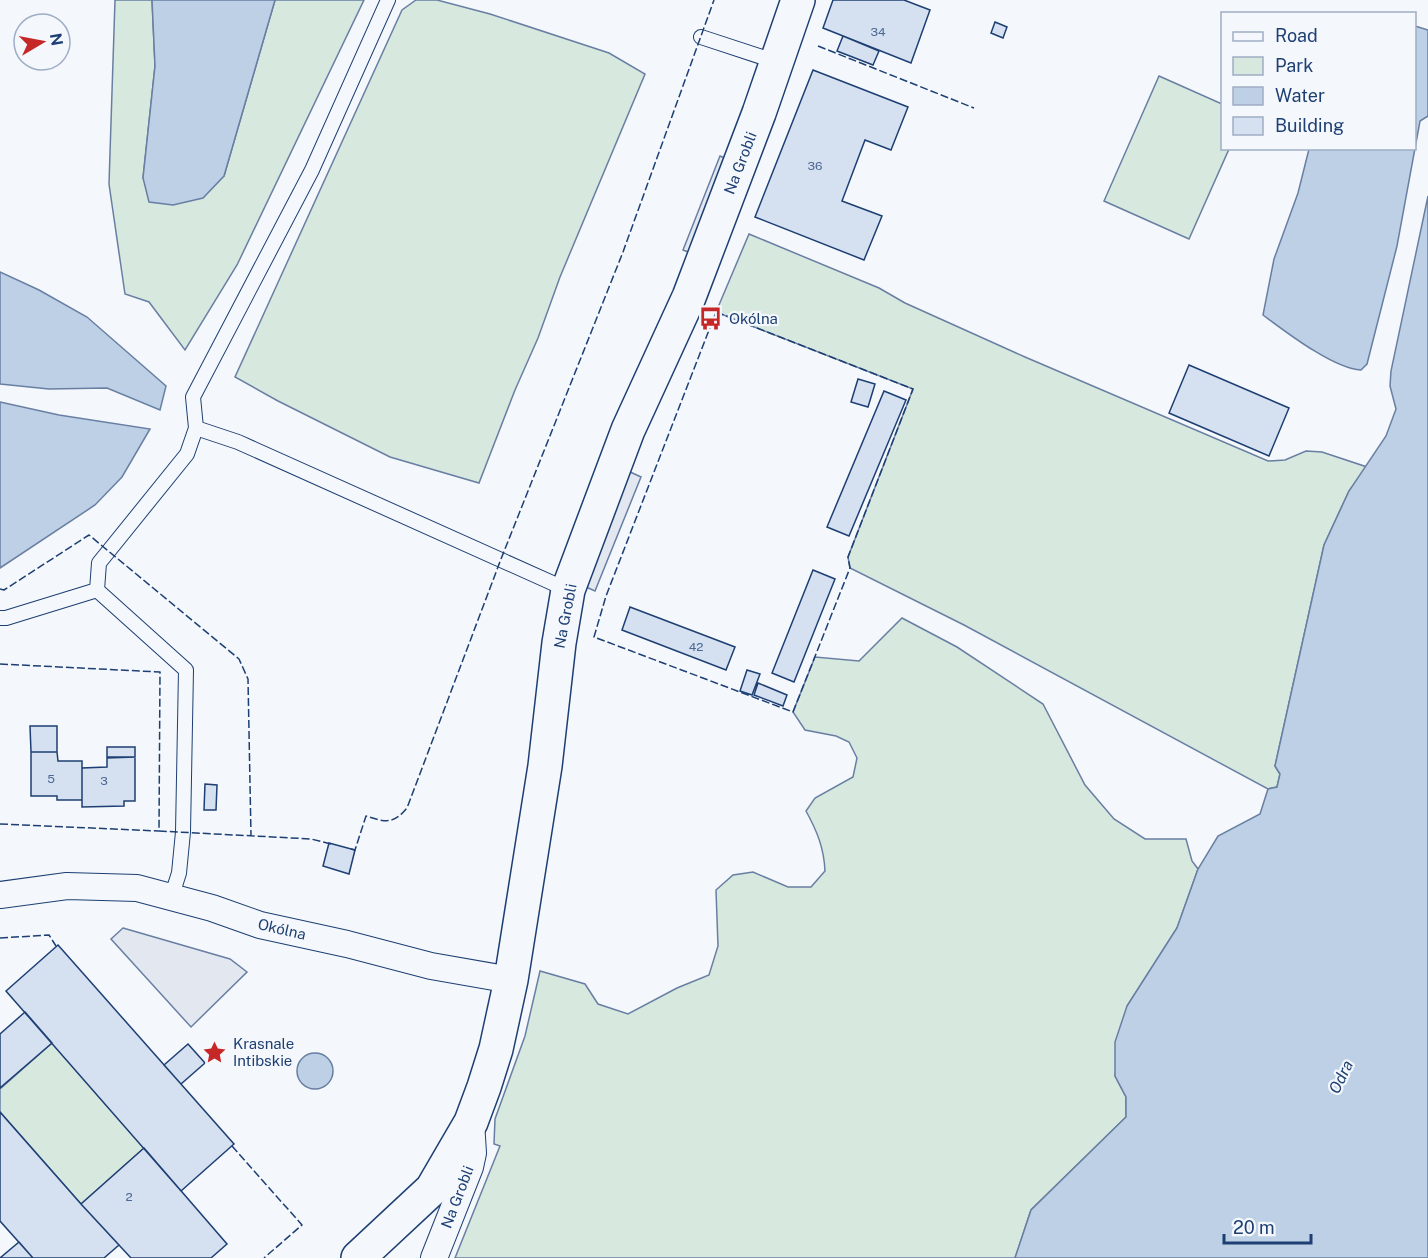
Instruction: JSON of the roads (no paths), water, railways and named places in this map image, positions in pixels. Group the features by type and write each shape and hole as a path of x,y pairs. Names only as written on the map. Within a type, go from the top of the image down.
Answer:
{"street":[{"name":"Na Grobli","path":"434,1258 470,1167 473,1146 471,1122 490,1070 511,980 543,777 559,643 568,590 628,430 689,297 798,0"},
{"name":"Okólna","path":"0,895 54,887 137,888 212,908 260,925 347,944 431,966 511,980"},
{"path":"358,1258 432,1189 471,1122"}],"lane":[{"path":"97,590 99,562 187,454 196,428 193,397 312,170 388,0"},
{"path":"701,37 777,62"},
{"path":"196,428 238,442 568,590"},
{"path":"0,618 97,590"},
{"path":"97,590 186,670 183,832 179,873 171,898"}],"water":[{"path":"152,0 275,0 224,176 203,198 173,205 149,202 143,178 155,66"},
{"path":"1416,26 1428,30 1428,116 1420,121 1416,143"},
{"path":"1309,150 1415,150 1397,246 1367,364 1361,370 1324,357 1263,315 1274,259 1298,193"},
{"name":"Odra","path":"1428,196 1428,1258 1015,1258 1031,1210 1126,1117 1126,1097 1115,1076 1115,1042 1127,1006 1177,928 1198,869 1218,836 1260,814 1268,789 1277,787 1280,774 1275,766 1324,545 1349,491 1386,436 1396,409 1390,386 1391,371"},
{"path":"0,272 39,290 87,317 166,386 160,410 107,388 49,389 0,384"},
{"path":"0,402 59,415 150,429 122,477 95,505 0,568"},
{"path":"315,1053 328,1058 333,1071 328,1084 315,1089 302,1084 297,1071 302,1058"}],"place":[{"name":"Okólna","path":"711,318"},
{"name":"Krasnale Intibskie","path":"215,1052"}]}
